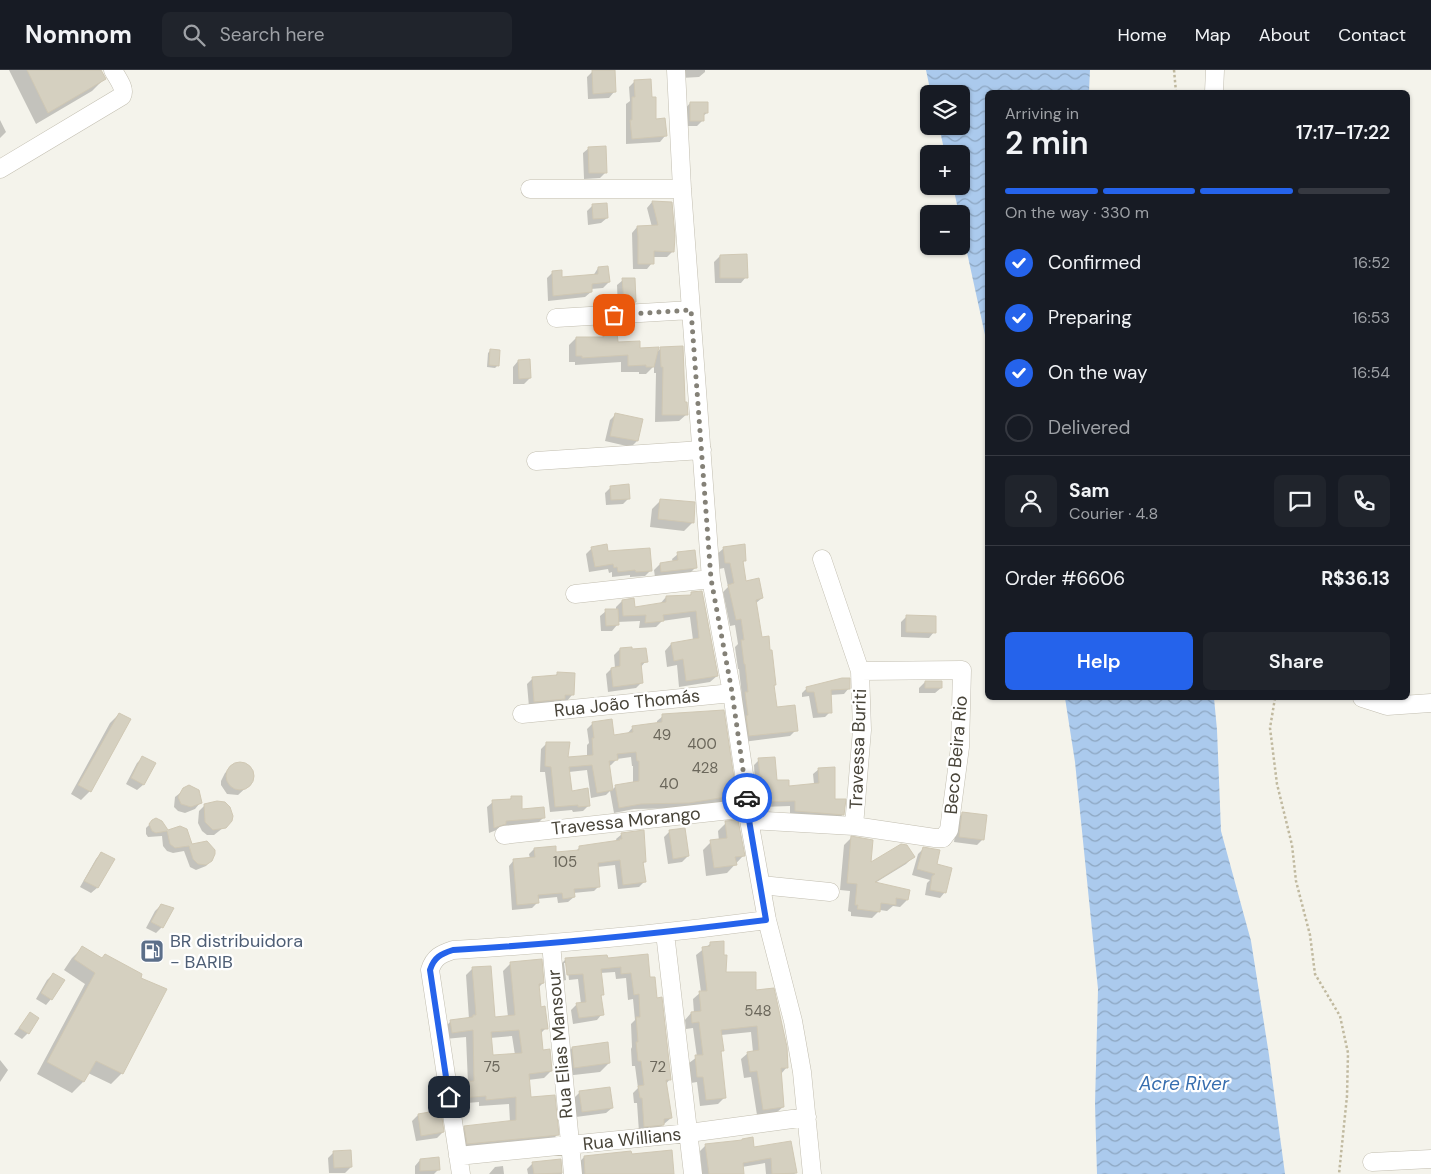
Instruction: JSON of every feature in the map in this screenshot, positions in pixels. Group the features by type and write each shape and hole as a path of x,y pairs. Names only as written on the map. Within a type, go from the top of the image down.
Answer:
{"street":[{"path":"0,169 122,96 124,94 123,89 113,70"},
{"path":"676,70 682,189 711,579 732,692 766,920 793,1021 802,1072 812,1174"},
{"path":"1214,90 1215,70"},
{"path":"530,189 682,189"},
{"path":"556,318 691,310"},
{"path":"536,461 702,450"},
{"name":"Travessa Buriti","path":"822,559 860,671 862,730 854,826"},
{"path":"575,594 711,579"},
{"name":"Travessa Buriti","path":"860,671 962,670"},
{"name":"Beco Beira Rio","path":"943,838 950,830 960,747 962,670"},
{"name":"Rua João Thomás","path":"522,714 732,692"},
{"path":"1368,700 1387,706 1431,703"},
{"name":"Travessa Morango","path":"504,835 749,814 943,838"},
{"path":"761,885 830,892"},
{"path":"461,1174 430,970 432,962 439,955 453,950 551,944 665,933 766,920"},
{"path":"665,933 693,1174"},
{"name":"Rua Elias Mansour","path":"551,944 573,1174"},
{"name":"Rua Willians","path":"458,1156 689,1133 807,1117"},
{"path":"1372,1162 1431,1159"}],"path":[{"path":"1174,70 1176,90"},
{"path":"1275,700 1270,728 1277,784 1292,845 1296,882 1310,935 1315,974 1340,1016 1348,1053 1339,1174"}],"water":[{"path":"926,70 1090,70 1089,90 985,90 985,335 968,255 970,255 970,205 957,205 955,195 970,195 970,145 943,145 941,135 970,135 970,85 929,85"},
{"name":"Acre River","path":"1065,700 1214,700 1221,831 1251,941 1285,1174 1097,1174 1095,1104 1098,989 1075,762"}],"building":[{"path":"27,70 101,70 106,79 48,113"},
{"path":"592,70 615,70 616,92 593,94"},
{"path":"651,79 652,97 656,97 656,119 665,118 667,136 632,139 630,120 632,120 632,97 635,97 634,80"},
{"path":"690,102 708,102 708,113 704,113 704,121 690,121"},
{"path":"606,146 607,173 589,173 588,147"},
{"path":"652,201 672,202 675,236 674,252 654,251 654,264 638,264 637,226 658,225"},
{"path":"607,203 608,218 593,219 592,204"},
{"path":"747,254 748,278 720,278 720,255"},
{"path":"608,266 610,282 592,284 592,292 553,296 552,271 562,270 562,277 598,274 598,267"},
{"path":"622,278 635,278 636,302 624,303"},
{"path":"617,332 618,342 640,341 640,348 659,347 654,367 646,367 646,365 628,366 628,355 582,358 582,356 576,356 576,337 604,337 604,333"},
{"path":"683,346 685,402 687,402 688,415 662,415 663,367 661,367 660,347"},
{"path":"490,349 500,350 499,366 489,365"},
{"path":"530,359 531,378 519,379 518,360"},
{"path":"615,413 643,419 638,441 610,436"},
{"path":"629,484 630,499 611,500 610,486"},
{"path":"660,499 695,502 694,523 658,519"},
{"path":"607,544 608,551 650,548 652,571 618,572 617,567 614,568 613,564 595,567 591,547"},
{"path":"745,544 746,561 743,561 746,581 759,578 763,598 756,600 762,637 769,636 770,650 772,650 777,707 795,705 798,731 749,736 745,692 748,692 741,640 744,640 741,619 736,620 728,585 734,583 730,563 725,563 723,547"},
{"path":"695,550 697,568 661,572 660,563 678,560 677,552"},
{"path":"702,591 718,676 686,681 683,659 674,661 671,643 699,638 696,611 663,615 664,621 645,623 646,615 623,616 622,600 634,598 635,607 666,602 666,596 691,595 691,592"},
{"path":"605,609 618,609 619,625 606,626"},
{"path":"906,615 936,616 936,633 906,632"},
{"path":"632,647 632,649 646,648 648,662 641,663 643,683 613,687 611,668 620,666 620,648"},
{"path":"557,672 575,673 574,695 565,695 565,699 534,702 532,677 557,675"},
{"path":"842,678 850,678 850,689 831,690 832,713 818,713 814,692 807,692 806,687"},
{"path":"925,681 942,681 942,688 925,688"},
{"path":"724,710 737,798 727,800 726,797 689,803 641,804 619,808 615,785 639,781 639,761 637,761 636,752 617,754 618,760 609,761 613,790 597,793 592,765 569,767 572,791 588,788 590,806 555,807 551,767 545,766 546,742 570,742 568,757 593,755 592,738 594,738 592,722 612,719 614,735 633,732 632,726 662,722 662,714"},
{"path":"119,713 131,719 91,792 78,785"},
{"path":"142,756 156,763 144,785 131,778"},
{"path":"775,757 777,780 789,780 789,786 819,783 818,768 835,767 835,799 846,799 844,815 795,811 795,801 763,802 762,776 760,776 758,758"},
{"path":"240,762 250,766 254,776 250,786 240,790 230,786 226,776 230,766"},
{"path":"189,785 199,790 202,803 191,807 181,804 178,797 183,788"},
{"path":"511,796 522,796 522,809 544,807 545,818 506,821 506,824 494,828 492,800 511,799"},
{"path":"217,801 225,802 230,807 233,816 232,821 226,828 213,830 205,822 204,804"},
{"path":"962,812 987,815 984,840 959,837"},
{"path":"156,818 162,821 168,830 180,826 187,829 192,844 207,841 215,850 212,861 206,865 198,864 193,859 189,846 175,848 170,844 167,831 156,833 152,831 149,824"},
{"path":"738,820 745,856 735,857 737,865 714,868 710,840 727,838 725,821"},
{"path":"685,828 689,856 673,859 669,830"},
{"path":"644,830 646,862 643,862 646,882 623,885 620,860 598,863 600,887 574,889 575,897 563,899 562,893 538,895 539,903 517,905 513,859 535,857 534,848 556,846 556,852 579,850 579,846 620,840 622,839 621,833"},
{"path":"851,836 873,840 871,862 901,844 907,845 915,857 875,882 910,890 908,900 896,898 896,905 881,903 880,912 857,909 858,905 855,905 857,884 847,883"},
{"path":"923,847 940,850 937,864 952,868 946,893 930,890 932,876 935,874 917,869"},
{"path":"101,852 115,859 98,888 84,881"},
{"path":"161,904 174,908 163,928 151,922"},
{"path":"724,941 724,955 727,955 726,972 756,972 756,990 774,988 787,1047 788,1068 781,1068 784,1107 763,1110 757,1071 750,1072 747,1052 759,1050 757,1026 721,1030 724,1051 721,1051 726,1098 706,1100 703,1077 697,1077 695,1055 703,1055 699,1022 692,1023 691,1012 701,1011 699,991 707,991 702,947 710,946 710,942"},
{"path":"82,946 102,958 105,954 142,974 141,978 167,989 123,1074 96,1061 84,1082 47,1062 95,973 74,959"},
{"path":"648,954 650,977 655,977 657,998 662,997 671,1080 666,1080 672,1118 664,1119 664,1125 644,1127 642,1098 640,1098 638,1086 644,1085 641,1061 638,1061 636,1042 638,1042 636,1017 640,1017 639,994 634,995 631,973 621,974 621,967 601,969 604,995 601,995 604,1015 579,1018 576,1003 586,1002 583,974 567,975 565,958 607,955 608,958"},
{"path":"542,959 544,983 539,984 541,1007 545,1006 548,1029 541,1029 543,1050 550,1049 552,1071 529,1074 531,1097 555,1095 559,1135 467,1144 464,1126 516,1120 516,1097 486,1100 486,1096 461,1098 460,1082 474,1081 473,1030 452,1033 450,1020 476,1015 472,967 491,966 495,1017 515,1015 510,962","holes":["519,1030 522,1053 493,1055 491,1032"]},
{"path":"53,973 65,980 52,1000 41,993"},
{"path":"30,1012 39,1018 29,1034 19,1028"},
{"path":"608,1042 610,1063 574,1068 572,1047"},
{"path":"610,1087 613,1108 582,1112 579,1091"},
{"path":"441,1110 444,1132 421,1136 418,1114"},
{"path":"753,1137 754,1147 791,1141 797,1173 772,1174 771,1158 743,1163 744,1174 709,1174 705,1144"},
{"path":"351,1150 352,1167 334,1168 333,1151"},
{"path":"672,1150 674,1174 585,1174 584,1156 631,1151 632,1154"},
{"path":"439,1157 440,1170 420,1171 420,1159"},
{"path":"561,1159 562,1173 534,1174 532,1162"}],"way so far":[{"path":"614,315 691,310 711,579 732,692 747,798"}],"place":[{"name":"BR distribuidora - BARIB","path":"152,951"}],"route":[{"path":"449,1097 430,970 432,962 439,955 453,950 551,944 665,933 766,920 747,798"}]}
